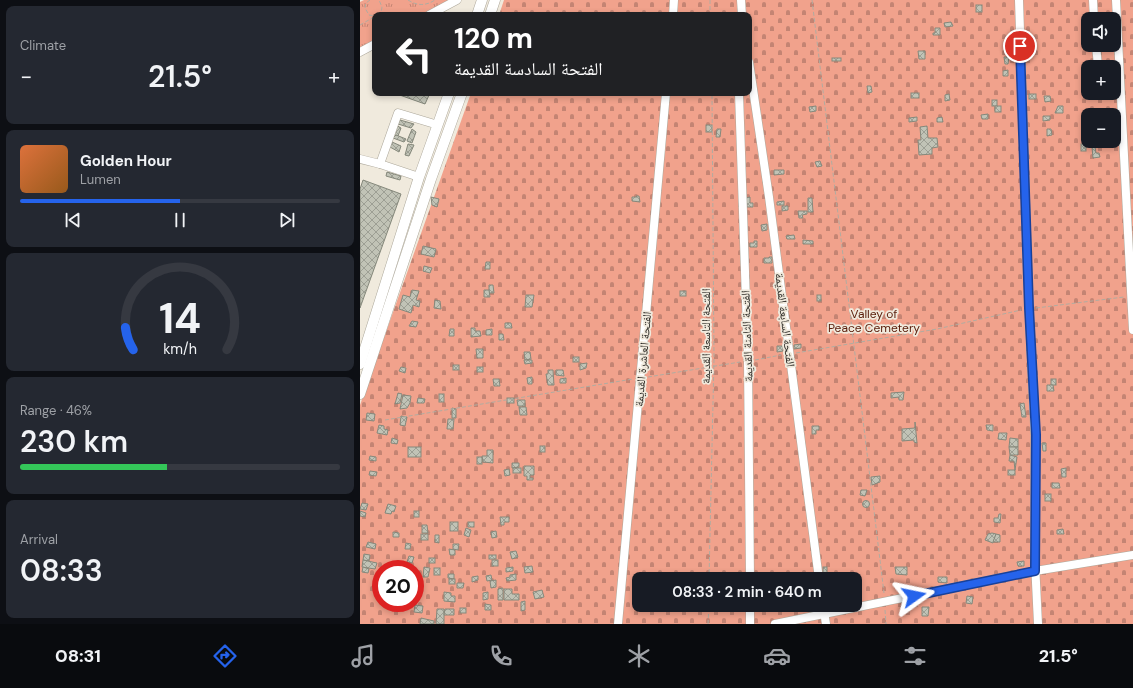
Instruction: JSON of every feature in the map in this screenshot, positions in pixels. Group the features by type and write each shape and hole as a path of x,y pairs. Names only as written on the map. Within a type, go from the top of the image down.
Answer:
{"main road":[{"path":"478,12 482,0"},
{"path":"491,12 495,0"},
{"path":"360,364 419,177 448,96"},
{"path":"360,394 431,179 461,96"}],"street":[{"path":"435,12 457,0"},
{"path":"673,12 674,0"},
{"path":"740,0 742,12"},
{"path":"1019,0 1029,308 1036,435 1035,571 1038,624"},
{"path":"1093,0 1094,12"},
{"path":"1116,0 1119,60"},
{"path":"360,52 372,46"},
{"name":"الفتحة السابعة القديمة","path":"752,82 769,192 818,572"},
{"name":"الفتحة العاشرة القديمة","path":"618,624 666,96"},
{"name":"الفتحة الثامنة القديمة","path":"738,96 748,361 750,572"},
{"path":"1121,100 1133,330"},
{"path":"380,164 398,113 438,125"},
{"path":"360,159 419,177"},
{"path":"862,605 884,602 1035,571 1133,555"},
{"path":"750,612 750,624"},
{"path":"775,624 814,612"},
{"path":"824,612 826,624"}],"path":[{"path":"370,0 366,3 365,8 369,15 372,16"},
{"path":"379,0 382,7 381,12"},
{"path":"408,0 419,4 429,4 436,0"},
{"path":"710,0 710,12"},
{"path":"812,0 884,593 886,624"},
{"path":"360,25 372,19"},
{"name":"الفتحة التاسعة القديمة","path":"709,572 714,366 712,96"},
{"path":"385,420 937,329 1029,308 1131,296"},
{"path":"708,624 709,612"}],"green space":[{"path":"364,0 450,0 428,12 372,12 372,43 360,49 360,2"},
{"name":"Valley of Peace Cemetery","path":"504,0 1133,0 1133,624 360,624 360,405 470,96 752,96 752,12 500,12"}],"building":[{"path":"976,5 982,5 982,12 976,12"},
{"path":"951,22 953,26 945,27 944,23"},
{"path":"935,28 940,28 940,35 933,35 933,33 935,33"},
{"path":"918,51 925,51 925,59 919,59"},
{"path":"1004,57 1009,57 1008,64 1005,64"},
{"path":"832,58 841,58 841,61 832,61"},
{"path":"1008,70 1008,76 1003,76 1003,71"},
{"path":"867,86 871,86 872,92 868,93"},
{"path":"911,93 919,93 919,98 911,98"},
{"path":"949,94 950,100 945,101 945,95"},
{"path":"1029,94 1036,94 1036,99 1029,99"},
{"path":"402,96 429,96 425,104"},
{"path":"1044,96 1050,96 1051,101 1045,102"},
{"path":"992,100 997,100 997,106 992,106"},
{"path":"816,106 816,111 810,112 809,107"},
{"path":"995,106 1001,106 1001,112 995,112"},
{"path":"1058,106 1063,106 1063,113 1055,113"},
{"path":"988,114 988,119 982,119 981,115"},
{"path":"1043,116 1050,116 1050,120 1043,121"},
{"path":"917,117 917,121 909,122 909,118"},
{"path":"942,117 943,122 937,122 937,118"},
{"path":"400,120 414,124 411,128 398,124"},
{"path":"396,125 401,128 398,136 392,134"},
{"path":"706,125 712,125 712,132 706,132"},
{"path":"927,126 928,138 937,138 938,147 932,148 932,154 919,155 918,140 921,140 920,127"},
{"path":"412,129 416,132 412,143 407,141"},
{"path":"717,129 721,129 720,137 716,137"},
{"path":"1047,129 1051,129 1052,135 1047,136"},
{"path":"396,135 406,139 404,142 393,138"},
{"path":"392,142 401,146 399,152 390,147"},
{"path":"408,144 414,145 409,156 405,155"},
{"path":"1081,148 1086,148 1086,151 1081,151"},
{"path":"1092,148 1095,148 1096,153 1099,153 1100,157 1093,158"},
{"path":"820,161 822,166 817,167 815,162"},
{"path":"774,170 784,170 784,174 774,175"},
{"path":"387,172 401,176 400,180 386,176"},
{"path":"363,180 401,194 360,308 360,189"},
{"path":"636,196 639,196 640,202 632,201 632,197 637,197"},
{"path":"431,197 439,199 437,207 432,205"},
{"path":"750,197 750,203 753,203 753,207 747,207 746,198"},
{"path":"808,198 812,198 813,212 808,212"},
{"path":"784,201 784,205 777,205 777,202"},
{"path":"782,206 788,206 788,210 782,211"},
{"path":"798,211 807,211 807,214 802,215 803,218 799,218"},
{"path":"767,224 767,230 762,231 761,225"},
{"path":"794,235 795,239 787,239 786,236"},
{"path":"803,240 813,241 813,244 803,244"},
{"path":"754,241 757,241 757,247 750,247 750,243 754,243"},
{"path":"423,246 436,249 434,257 421,254"},
{"path":"772,257 772,263 764,263 764,258"},
{"path":"486,262 490,262 490,269 485,269"},
{"path":"424,266 432,268 430,273 423,271"},
{"path":"489,285 493,285 494,293 489,293"},
{"path":"412,290 419,291 416,300 420,301 419,307 413,305 411,313 399,309 403,295 410,297"},
{"path":"484,290 489,290 490,297 484,297"},
{"path":"680,291 686,291 686,296 680,296"},
{"path":"526,295 534,295 532,307 525,307"},
{"path":"817,295 821,295 821,301 817,301"},
{"path":"435,300 440,301 441,309 434,308"},
{"path":"412,321 418,322 416,327 409,326"},
{"path":"505,323 511,323 512,328 505,328"},
{"path":"471,328 475,328 475,331 480,331 481,336 471,337"},
{"path":"450,329 454,329 454,336 449,336"},
{"path":"492,329 492,335 486,335 486,330"},
{"path":"499,334 503,334 504,340 499,340"},
{"path":"801,344 801,348 794,349 794,345"},
{"path":"777,346 783,346 783,351 777,352"},
{"path":"476,349 483,349 483,358 477,358"},
{"path":"524,352 530,352 531,359 525,360"},
{"path":"573,357 579,357 579,362 573,362"},
{"path":"524,360 532,360 532,363 525,364"},
{"path":"587,363 586,368 580,370 580,364"},
{"path":"453,365 459,365 459,370 453,370"},
{"path":"401,367 406,368 405,373 399,371"},
{"path":"477,367 483,367 483,372 477,372"},
{"path":"548,370 553,370 554,385 548,385 546,374 548,374"},
{"path":"556,370 563,370 564,376 556,375"},
{"path":"532,377 532,384 528,384 527,378"},
{"path":"566,378 566,383 560,383 560,379"},
{"path":"493,379 499,379 500,386 494,386"},
{"path":"1051,379 1056,379 1056,385 1051,385"},
{"path":"1047,385 1053,385 1054,391 1047,391"},
{"path":"904,392 903,400 899,400 899,397 891,398 891,393"},
{"path":"398,393 402,394 400,403 395,404"},
{"path":"439,394 444,394 444,402 439,402"},
{"path":"403,395 411,396 410,403 407,408 400,409"},
{"path":"418,398 425,399 424,403 417,403"},
{"path":"507,398 514,398 514,403 507,403"},
{"path":"517,400 525,400 525,406 518,406"},
{"path":"1024,403 1026,417 1022,417 1020,404"},
{"path":"519,407 526,407 527,415 520,415"},
{"path":"452,408 456,409 456,418 452,418"},
{"path":"367,413 375,414 374,421 366,420"},
{"path":"401,416 407,417 405,426 400,425"},
{"path":"448,419 454,419 453,429 447,429"},
{"path":"915,422 917,443 914,442 914,440 902,441 902,429 915,428"},
{"path":"379,425 384,426 384,429 388,430 387,435 377,433"},
{"path":"986,425 993,425 993,431 987,430"},
{"path":"812,426 819,426 819,430 816,430 816,434 812,434"},
{"path":"999,433 1007,433 1006,440 998,439"},
{"path":"392,438 398,440 397,444 391,443"},
{"path":"1010,438 1018,439 1018,447 1009,447"},
{"path":"1042,443 1046,443 1046,451 1043,451"},
{"path":"540,446 545,446 545,452 540,452"},
{"path":"408,447 421,447 421,457 408,457"},
{"path":"1009,447 1018,447 1018,455 1010,455"},
{"path":"487,450 493,450 493,463 483,462 482,456 487,456"},
{"path":"1010,455 1017,457 1015,470 1014,461 1009,461"},
{"path":"370,456 376,457 376,461 369,460"},
{"path":"477,457 482,457 482,464 477,464"},
{"path":"512,463 519,463 519,467 512,468"},
{"path":"524,466 534,466 534,475 530,475 530,478 533,478 533,480 527,480 527,476 524,476"},
{"path":"513,468 521,468 521,473 513,473"},
{"path":"1066,468 1066,477 1062,477 1061,469"},
{"path":"509,469 510,475 505,476 504,470"},
{"path":"1008,470 1015,470 1015,475 1008,475"},
{"path":"370,471 377,472 376,476 369,475"},
{"path":"880,476 880,482 872,485 871,477"},
{"path":"1052,483 1059,483 1060,488 1052,488"},
{"path":"861,490 867,490 865,496 860,495"},
{"path":"1045,494 1051,494 1051,501 1045,501"},
{"path":"866,500 869,501 869,507 866,508 863,507 862,504 863,501"},
{"path":"362,503 368,504 366,510 360,509"},
{"path":"388,504 396,506 394,512 392,511 391,514 385,513"},
{"path":"360,511 366,513 365,517 360,516"},
{"path":"414,511 419,511 419,517 414,517"},
{"path":"999,514 1001,514 1000,523 994,522 994,518 998,518"},
{"path":"500,517 509,517 509,522 504,522 504,525 501,525"},
{"path":"450,522 458,522 458,531 450,531"},
{"path":"468,522 474,522 474,527 468,527"},
{"path":"422,525 427,525 428,533 422,533"},
{"path":"466,528 471,530 469,537 464,535"},
{"path":"1063,529 1064,534 1057,534 1057,530"},
{"path":"496,531 497,537 492,538 491,532"},
{"path":"393,532 399,533 399,537 393,537"},
{"path":"421,534 428,534 428,540 421,540"},
{"path":"988,534 996,534 993,543 985,540"},
{"path":"996,534 1000,535 1000,542 993,542"},
{"path":"435,535 439,535 439,543 435,542"},
{"path":"368,542 376,544 375,549 366,547"},
{"path":"406,543 411,544 410,549 405,549"},
{"path":"453,544 459,544 458,550 453,549"},
{"path":"449,549 455,550 455,555 450,555"},
{"path":"516,551 518,557 512,559 510,552"},
{"path":"364,554 370,555 369,561 363,560"},
{"path":"489,555 496,555 496,559 489,559"},
{"path":"409,556 414,557 413,560 408,560"},
{"path":"429,558 435,558 435,563 429,563"},
{"path":"363,560 372,562 372,569 362,567"},
{"path":"492,560 498,560 498,566 492,566"},
{"path":"1024,561 1024,566 1018,566 1017,562"},
{"path":"532,566 533,572 525,573 524,567"},
{"path":"363,567 369,569 368,573 362,572"},
{"path":"424,567 430,568 428,577 424,577"},
{"path":"513,567 513,571 506,572 506,568"},
{"path":"823,567 827,567 827,572 823,572"},
{"path":"895,567 907,567 907,575 896,574"},
{"path":"434,568 440,568 440,575 434,575"},
{"path":"448,574 454,574 454,579 448,578"},
{"path":"516,574 516,580 507,581 506,578 510,577 510,575"},
{"path":"491,575 492,580 487,581 486,576"},
{"path":"478,576 478,580 472,582 472,577"},
{"path":"938,577 947,577 947,583 938,582"},
{"path":"449,579 455,579 455,584 449,584"},
{"path":"496,580 496,587 491,588 490,581"},
{"path":"457,583 464,583 463,588 457,588"},
{"path":"503,588 503,600 498,600 498,589"},
{"path":"504,589 512,589 512,594 519,594 519,600 504,600"},
{"path":"542,590 544,597 535,599 533,592"},
{"path":"444,592 451,593 451,596 455,596 455,602 444,601"},
{"path":"488,592 488,599 483,600 483,593"},
{"path":"967,596 973,597 972,604 966,603"},
{"path":"525,601 525,610 521,611 521,602"},
{"path":"485,604 491,605 491,610 485,610"},
{"path":"922,607 929,607 928,616 922,616"},
{"path":"460,608 466,608 466,613 460,613"},
{"path":"437,609 444,609 444,624 436,624"},
{"path":"445,609 454,609 454,615 444,615"},
{"path":"421,618 434,621 434,624 420,624"}],"route":[{"path":"914,596 1035,571 1036,435 1029,308 1020,46"}]}
